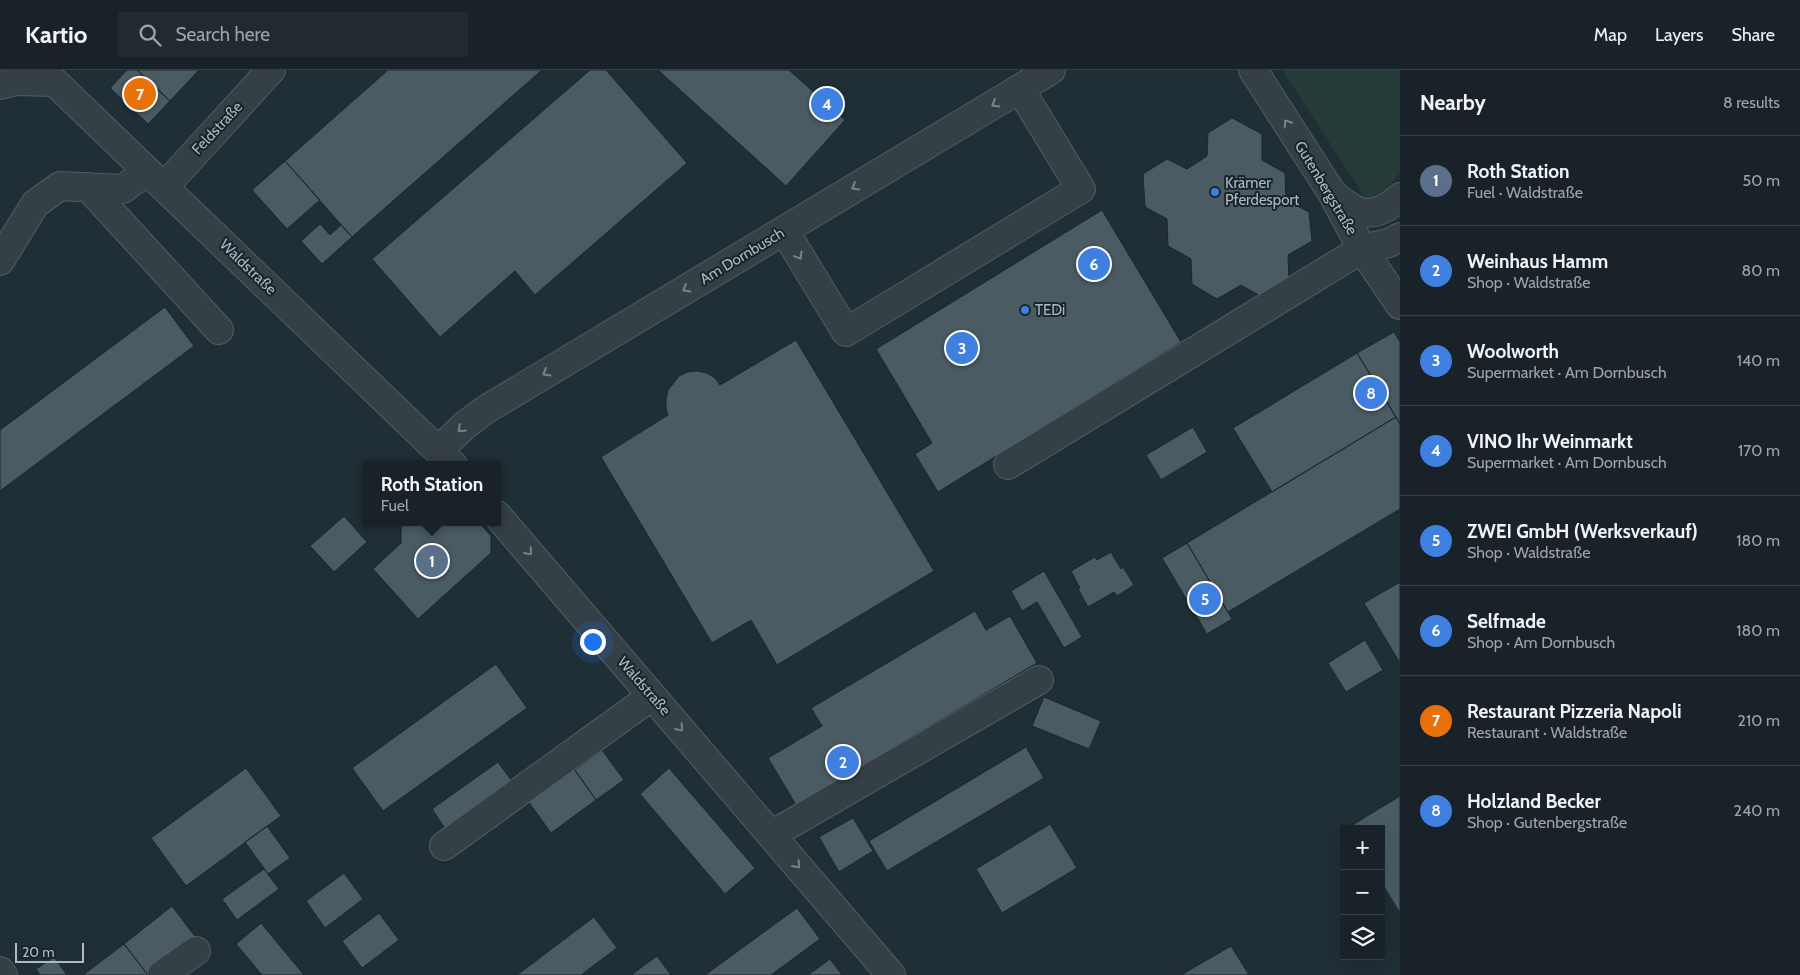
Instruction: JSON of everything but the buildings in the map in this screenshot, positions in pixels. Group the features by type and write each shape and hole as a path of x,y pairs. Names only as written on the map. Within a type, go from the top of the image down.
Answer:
{"street":[{"name":"Feldstraße","path":"0,260 35,204 60,186 123,189 155,179 271,70"},
{"name":"Am Dornbusch","path":"446,458 465,425 484,410 1051,70"},
{"name":"Gutenbergstraße","path":"1253,70 1332,193 1362,249 1400,305"},
{"name":"Waldstraße","path":"48,76 446,458"},
{"path":"0,85 16,81 36,80 48,76"},
{"path":"784,230 846,332 1081,189 1020,89"},
{"path":"88,188 219,330"},
{"path":"1332,193 1352,209 1369,213 1382,211 1400,197"},
{"path":"1008,465 1362,249 1389,244 1400,237"},
{"name":"Waldstraße","path":"501,520 891,975"},
{"path":"771,835 1039,680"},
{"path":"444,846 652,696"},
{"path":"162,975 196,951"},
{"path":"0,971 3,975"}],"green space":[{"path":"1282,70 1400,70 1400,173 1374,201 1369,203"}],"place":[{"name":"Restaurant Pizzeria Napoli","path":"140,94"},
{"name":"VINO Ihr Weinmarkt","path":"827,104"},
{"name":"Krämer Pferdesport","path":"1215,192"},
{"name":"Selfmade","path":"1094,264"},
{"name":"TEDi","path":"1025,310"},
{"name":"Woolworth","path":"962,348"},
{"name":"Holzland Becker","path":"1371,393"},
{"name":"Roth Station","path":"432,561"},
{"name":"ZWEI GmbH (Werksverkauf)","path":"1205,599"},
{"name":"Weinhaus Hamm","path":"843,762"}]}
